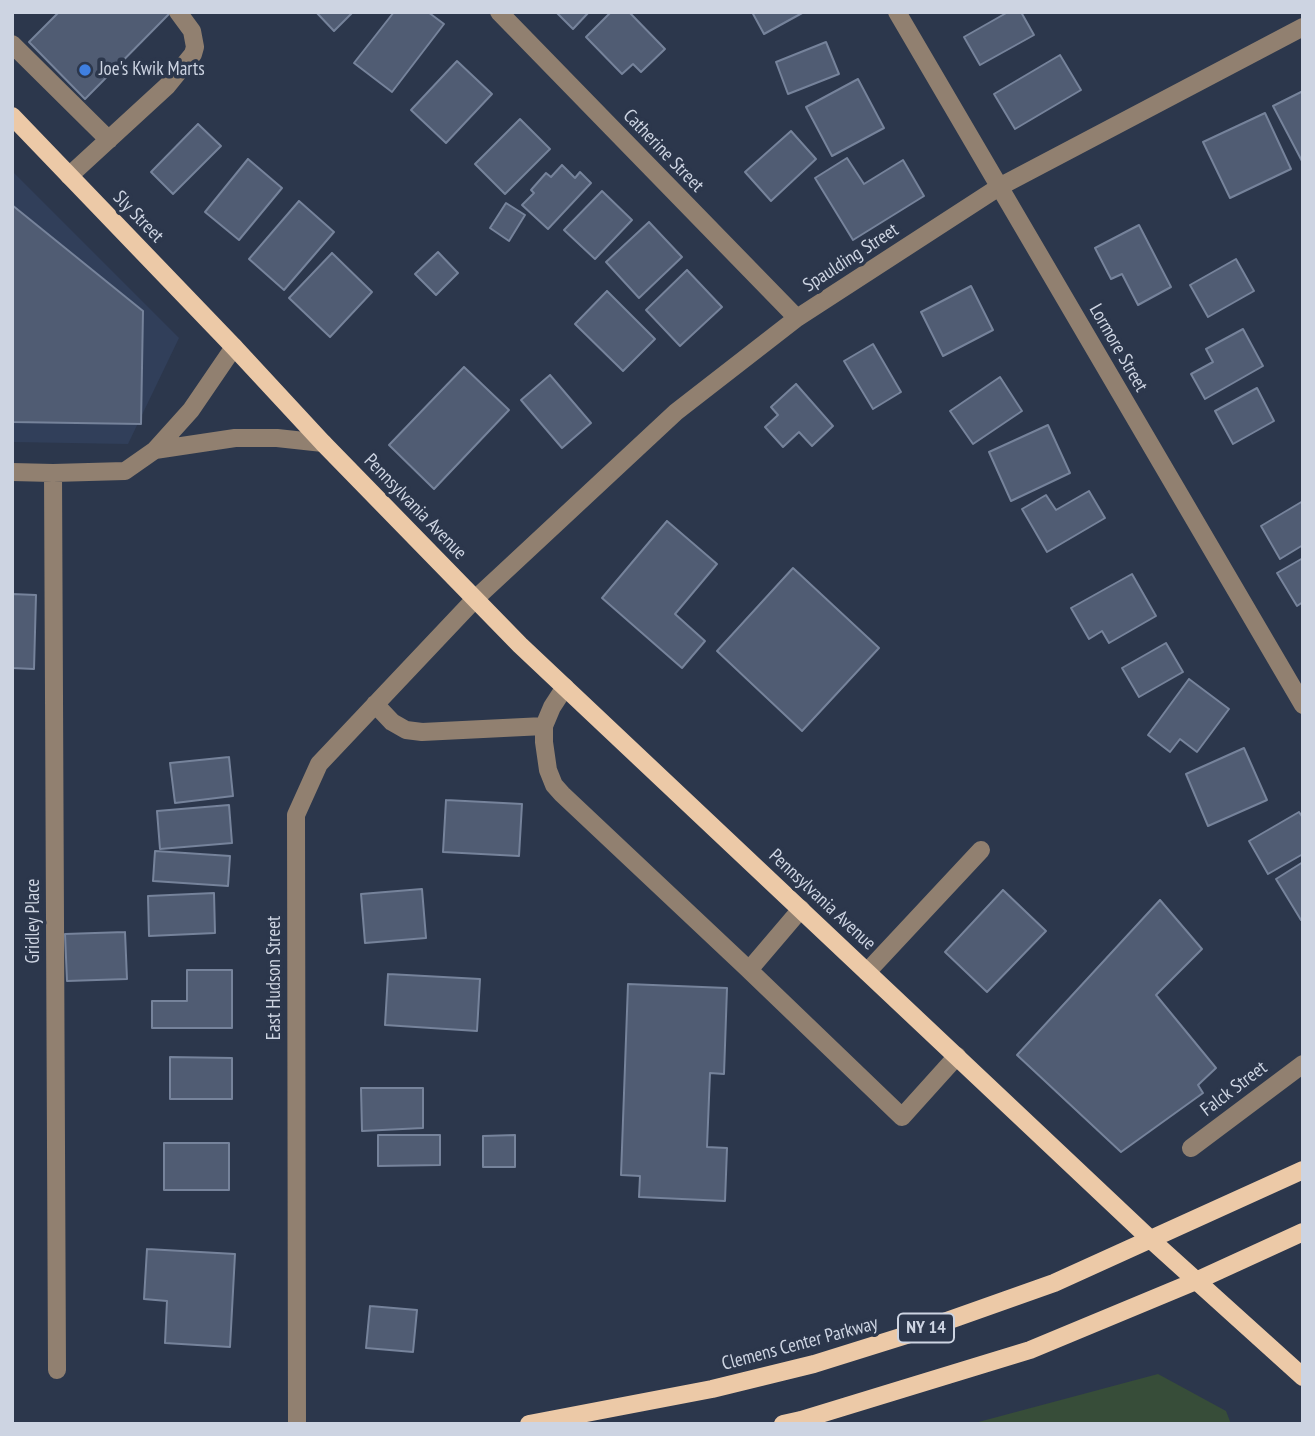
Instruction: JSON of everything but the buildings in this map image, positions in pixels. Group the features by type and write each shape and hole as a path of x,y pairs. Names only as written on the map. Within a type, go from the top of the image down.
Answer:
{"main road":[{"name":"Sly Street","path":"12,116 234,347"},
{"name":"Pennsylvania Avenue","path":"234,347 323,443 565,687 1149,1238 1303,1377"},
{"name":"Clemens Center Parkway","path":"529,1424 712,1389 814,1364 910,1334 1054,1283 1303,1170"},
{"path":"783,1424 1030,1350 1196,1281 1303,1232"}],"street":[{"path":"69,176 167,86 193,54 195,47 192,31 178,12"},
{"name":"Catherine Street","path":"499,12 797,318"},
{"name":"Lormore Street","path":"897,12 1303,705"},
{"name":"Spaulding Street","path":"475,599 676,412 797,318 999,187 1303,27"},
{"path":"12,44 109,140"},
{"path":"12,472 125,471 155,450 197,402 234,347"},
{"path":"155,450 235,438 277,438 323,443"},
{"name":"Gridley Place","path":"53,473 57,1370"},
{"name":"East Hudson Street","path":"297,1424 296,816 319,764 475,599"},
{"path":"565,687 544,726 545,757 554,785 901,1117 957,1056"},
{"path":"376,704 392,722 406,730 440,732 544,726"},
{"path":"867,972 981,850"},
{"path":"749,970 801,909"},
{"name":"Falck Street","path":"1191,1148 1303,1064"}],"shaded area":[{"path":"12,171 179,338 128,444 12,442"}],"green space":[{"path":"1158,1374 1226,1411 1231,1424 971,1424"}],"place":[{"name":"Joe's Kwik Marts","path":"85,70"}]}
